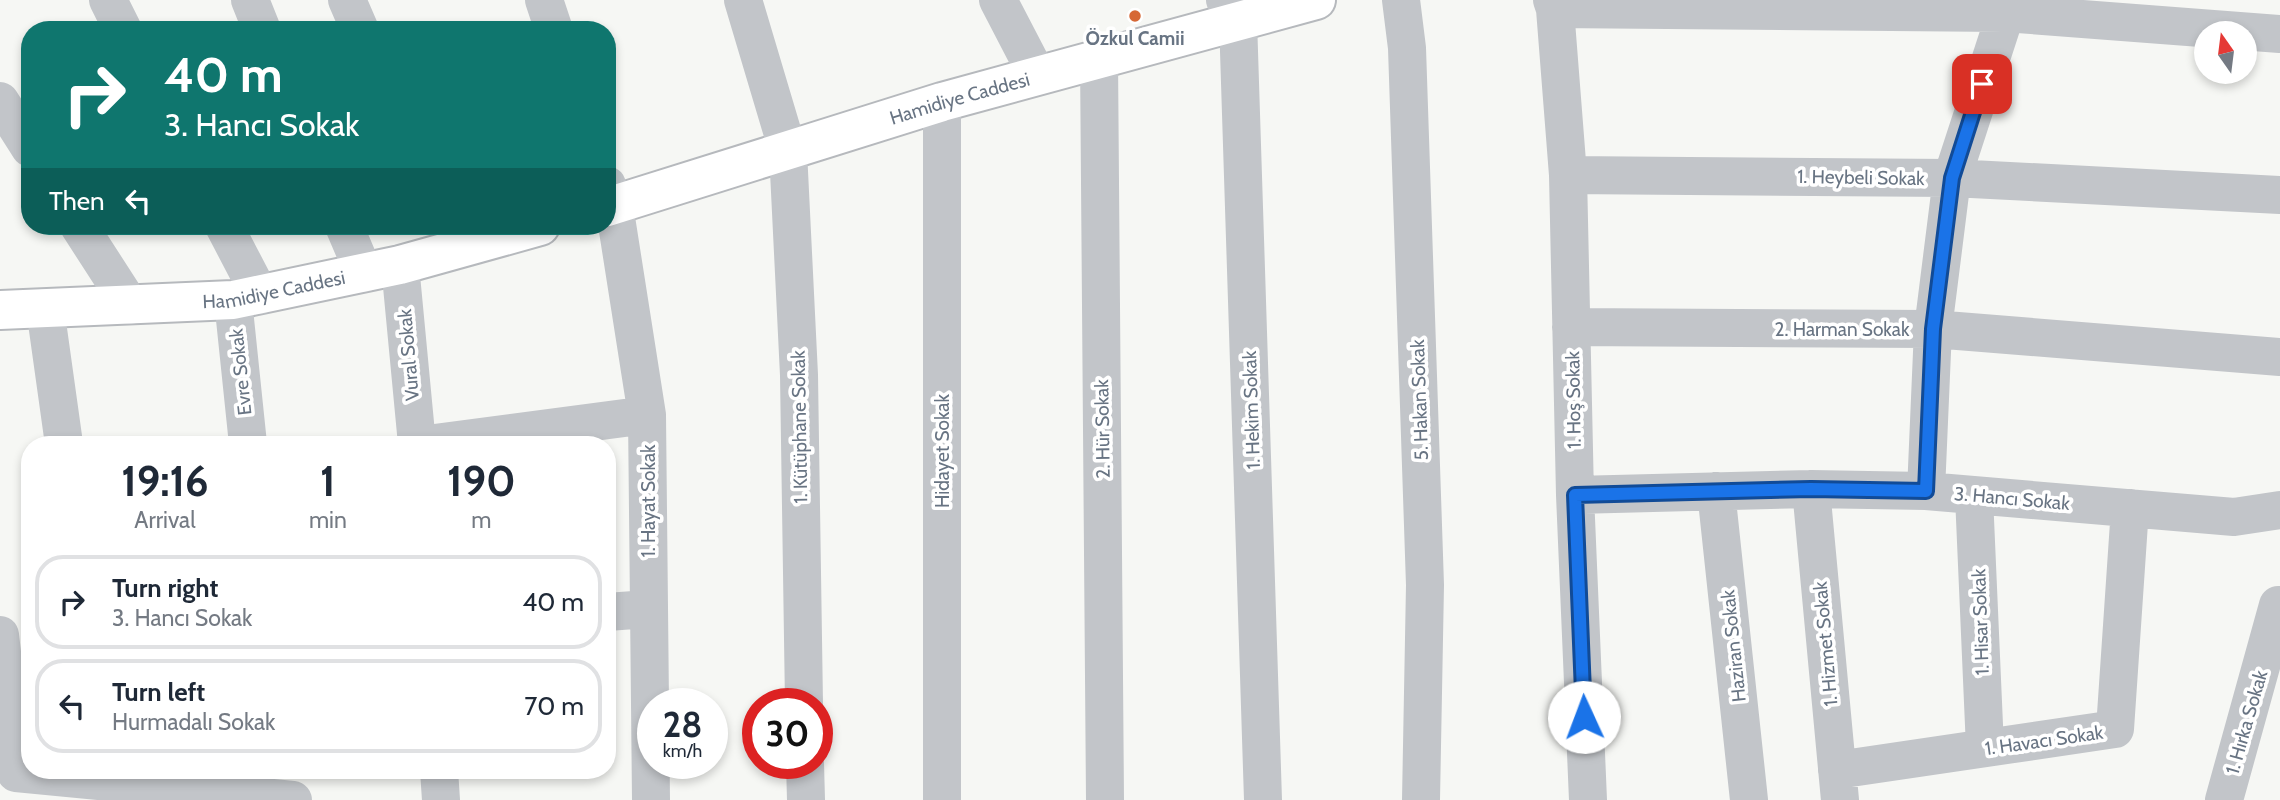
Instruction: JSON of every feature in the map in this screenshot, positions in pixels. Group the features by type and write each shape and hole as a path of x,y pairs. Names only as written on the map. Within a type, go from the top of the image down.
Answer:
{"main road":[{"name":"Hamidiye Caddesi","path":"616,197 789,151 942,102 1099,58 1232,10 1316,0"},
{"name":"Hamidiye Caddesi","path":"0,310 246,298 382,269 449,238 472,235"}],"street":[{"path":"108,0 118,21"},
{"path":"250,0 258,21"},
{"path":"347,0 356,21"},
{"path":"544,0 551,21"},
{"path":"998,0 1037,75"},
{"name":"5. Hakan Sokak","path":"1401,0 1407,48 1425,584 1421,800"},
{"name":"1. Kütüphane Sokak","path":"746,1 789,151 799,375 804,688"},
{"path":"1553,4 2007,6 2280,34"},
{"name":"1. Hoş Sokak","path":"1553,4 1568,175 1575,495 1588,800"},
{"path":"1926,491 1933,329 1952,178 2007,6"},
{"name":"1. Hekim Sokak","path":"1232,10 1263,800"},
{"name":"2. Hür Sokak","path":"1099,58 1105,800"},
{"path":"0,102 21,134"},
{"name":"Hidayet Sokak","path":"942,102 942,800"},
{"name":"1. Heybeli Sokak","path":"1568,175 1952,178 2280,195"},
{"name":"1. Hayat Sokak","path":"616,234 647,415 651,800"},
{"path":"85,235 130,305"},
{"path":"227,235 246,298"},
{"name":"Vural Sokak","path":"352,235 382,269 414,436"},
{"name":"Evre Sokak","path":"246,298 248,436"},
{"path":"45,308 63,436"},
{"name":"2. Harman Sokak","path":"1571,327 1933,329 2280,356"},
{"path":"488,436 647,415"},
{"name":"3. Hancı Sokak","path":"1575,495 1811,489 1926,491 2235,517 2280,510"},
{"name":"1. Hizmet Sokak","path":"1811,489 1838,785"},
{"name":"Haziran Sokak","path":"1716,491 1749,800"},
{"name":"1. Hisar Sokak","path":"1974,496 1985,748"},
{"name":"1. Havacı Sokak","path":"1838,785 1985,748 2115,729 2130,508"},
{"name":"1. Hırka Sokak","path":"2224,800 2278,605 2280,606"},
{"path":"616,611 648,609"},
{"path":"0,635 16,773 21,773"},
{"path":"157,779 287,790"},
{"path":"440,779 441,800"},
{"path":"805,779 806,800"}],"place":[{"name":"Özkul Camii","path":"1135,16"}],"route":[{"path":"1584,717 1575,495 1811,489 1926,491 1933,329 1952,178 1982,84"}]}
